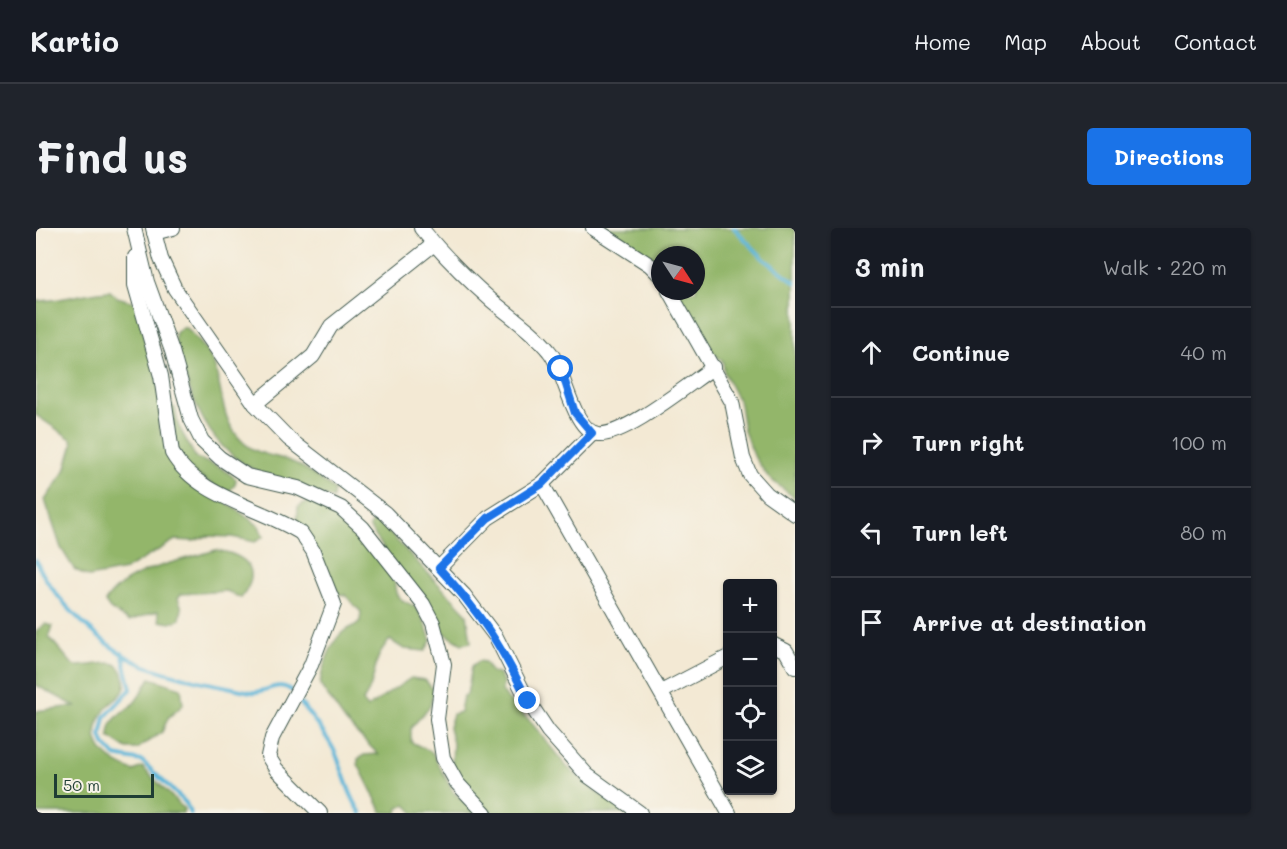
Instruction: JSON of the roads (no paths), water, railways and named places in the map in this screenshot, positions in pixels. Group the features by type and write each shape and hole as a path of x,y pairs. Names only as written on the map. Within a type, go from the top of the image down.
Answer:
{"street":[{"path":"173,228 154,230 175,289 255,404 289,439 385,513 439,568 464,595 496,637 528,701 564,751 609,793 640,813"},
{"path":"421,228 434,244 549,351 561,369 575,413 592,433 601,435 637,422 714,367"},
{"path":"593,228 651,266"},
{"path":"135,234 135,285 161,376 172,453 184,472 195,479 301,533 308,541 332,594 334,604 311,665 272,738 268,756 276,769 320,813"},
{"path":"135,234 181,379 191,419 202,441 220,458 247,476 298,488 341,508 363,528 423,604 437,633 444,664 437,719 443,758 457,783 485,813"},
{"path":"255,404 313,356 331,326 434,244"},
{"path":"674,300 732,402 743,458 750,475 767,494 795,514"},
{"path":"439,568 488,518 542,484 592,433"},
{"path":"542,484 729,813"},
{"path":"777,646 786,651 795,667"},
{"path":"661,692 723,660"}],"waterway":[{"path":"734,228 764,259 795,282"},
{"path":"36,560 54,590 81,621 112,647 143,665 169,674 251,692 281,686 292,691"},
{"path":"122,652 131,689 105,717 101,736 104,744 115,756 142,761 186,803 190,813"},
{"path":"296,697 331,744 361,813"}]}
